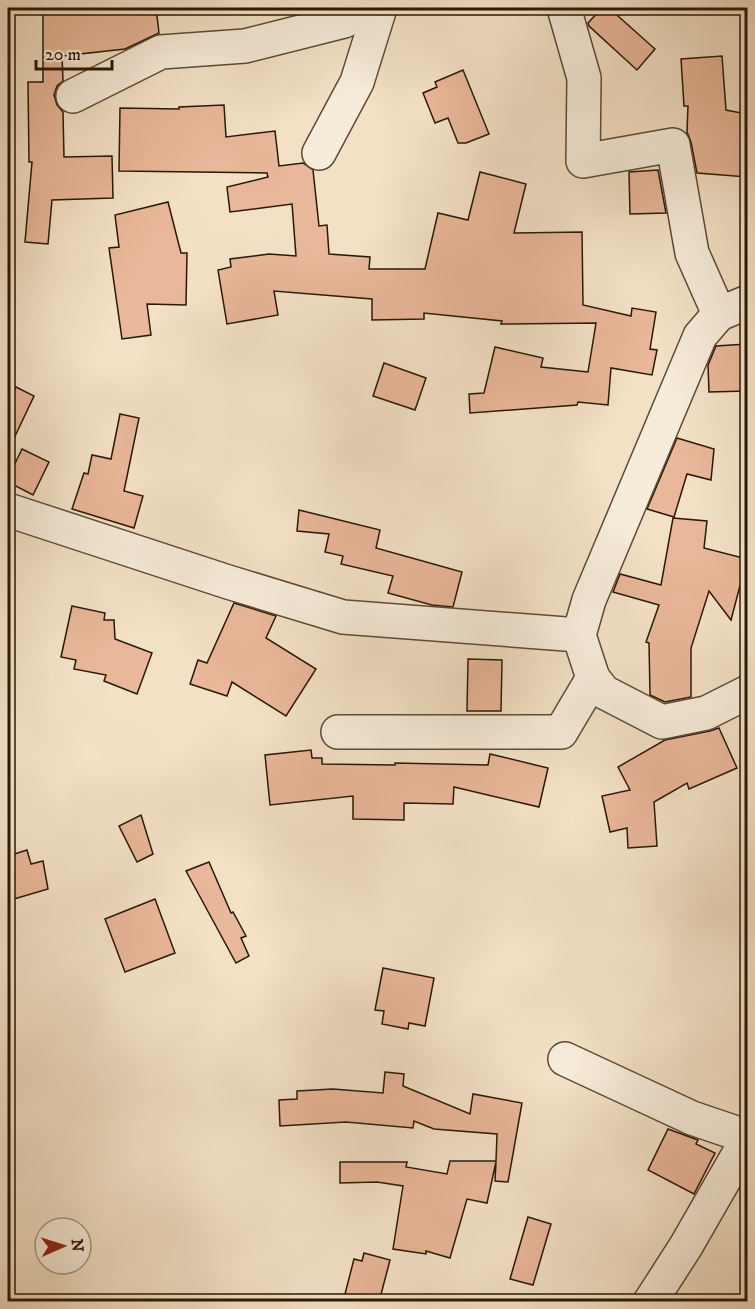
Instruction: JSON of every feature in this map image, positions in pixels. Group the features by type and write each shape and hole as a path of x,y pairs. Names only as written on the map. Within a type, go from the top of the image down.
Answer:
{"street":[{"path":"73,96 162,52 245,46 344,21 369,8"},
{"path":"319,153 357,82 380,8"},
{"path":"564,8 584,78 583,160 673,145 692,253 733,308 700,336 619,525 589,600 579,635 593,678 604,692 662,722 706,713 747,692"},
{"path":"8,510 343,617 579,635"},
{"path":"338,732 561,732 593,678"},
{"path":"565,1059 692,1118 747,1138 686,1246 650,1302"}],"building":[{"path":"43,8 156,8 159,33 125,49 62,56 63,81 57,86 54,95 57,105 63,112 64,157 112,156 113,198 52,200 48,244 25,242 32,162 29,162 28,82 43,82"},
{"path":"602,8 609,8 655,49 637,70 589,26 588,23"},
{"path":"722,56 726,110 747,114 747,177 697,173 687,132 688,106 684,106 681,59"},
{"path":"463,70 489,134 466,143 458,143 448,118 435,123 423,93 437,87 435,82"},
{"path":"224,105 226,137 275,131 279,166 303,163 313,170 319,226 327,225 329,254 370,257 369,269 425,269 438,213 468,220 480,172 526,184 514,233 582,232 583,305 631,316 632,308 656,312 650,349 657,350 652,375 611,368 608,405 578,402 577,405 470,413 469,394 484,393 495,347 543,358 541,367 588,372 596,323 501,324 502,321 424,313 424,319 372,320 372,299 274,291 278,315 227,324 218,270 231,267 230,259 269,254 296,256 292,204 230,212 227,187 268,177 267,173 119,171 120,108 179,109 179,107"},
{"path":"658,170 666,213 630,214 629,172"},
{"path":"168,202 181,253 187,253 186,305 147,304 151,335 122,339 109,248 119,247 115,215"},
{"path":"747,344 747,391 709,392 708,365 716,346"},
{"path":"384,363 426,378 415,410 373,396"},
{"path":"16,387 34,396 8,451 8,404"},
{"path":"120,414 139,418 124,491 143,496 134,528 72,509 84,473 88,474 92,455 111,459"},
{"path":"677,438 714,449 711,480 687,474 674,517 647,509"},
{"path":"22,449 49,462 33,495 8,482"},
{"path":"299,510 380,530 376,548 462,572 453,607 432,605 388,593 393,576 341,564 343,556 325,552 329,534 297,531"},
{"path":"673,518 707,521 704,548 747,559 731,620 709,591 691,648 691,697 665,702 650,695 649,643 646,642 659,605 613,592 620,574 661,585"},
{"path":"234,603 276,616 266,638 316,669 286,716 232,682 227,696 190,684 198,660 207,663"},
{"path":"72,606 105,613 104,620 114,620 115,639 152,653 137,694 104,681 106,675 74,669 76,660 61,657"},
{"path":"468,659 502,660 501,711 467,711"},
{"path":"719,728 737,768 689,789 687,783 654,802 657,846 628,848 627,828 610,832 602,796 630,790 618,767 665,740"},
{"path":"311,750 312,758 322,758 322,764 488,765 490,754 548,768 539,807 454,787 453,804 404,803 404,820 353,819 353,796 270,805 265,755"},
{"path":"141,815 153,854 137,862 119,826"},
{"path":"27,850 31,864 43,861 48,889 14,899 8,875 8,856"},
{"path":"209,862 231,913 233,912 246,936 241,938 249,956 236,963 186,871"},
{"path":"155,899 175,953 125,972 105,919"},
{"path":"383,968 434,978 425,1026 409,1023 408,1029 382,1024 384,1011 375,1010"},
{"path":"385,1072 404,1074 403,1086 470,1114 473,1094 522,1103 508,1182 495,1181 496,1162 487,1203 467,1199 450,1258 426,1251 426,1254 393,1249 403,1186 377,1182 340,1183 340,1162 407,1162 406,1167 447,1174 450,1161 496,1161 497,1134 434,1129 414,1121 413,1128 346,1122 280,1126 279,1100 297,1099 297,1091 333,1089 383,1093"},
{"path":"668,1129 698,1140 696,1144 715,1153 694,1194 648,1170"},
{"path":"528,1217 551,1224 533,1285 510,1279"},
{"path":"364,1253 390,1260 379,1302 345,1294 354,1259 362,1261"}]}
